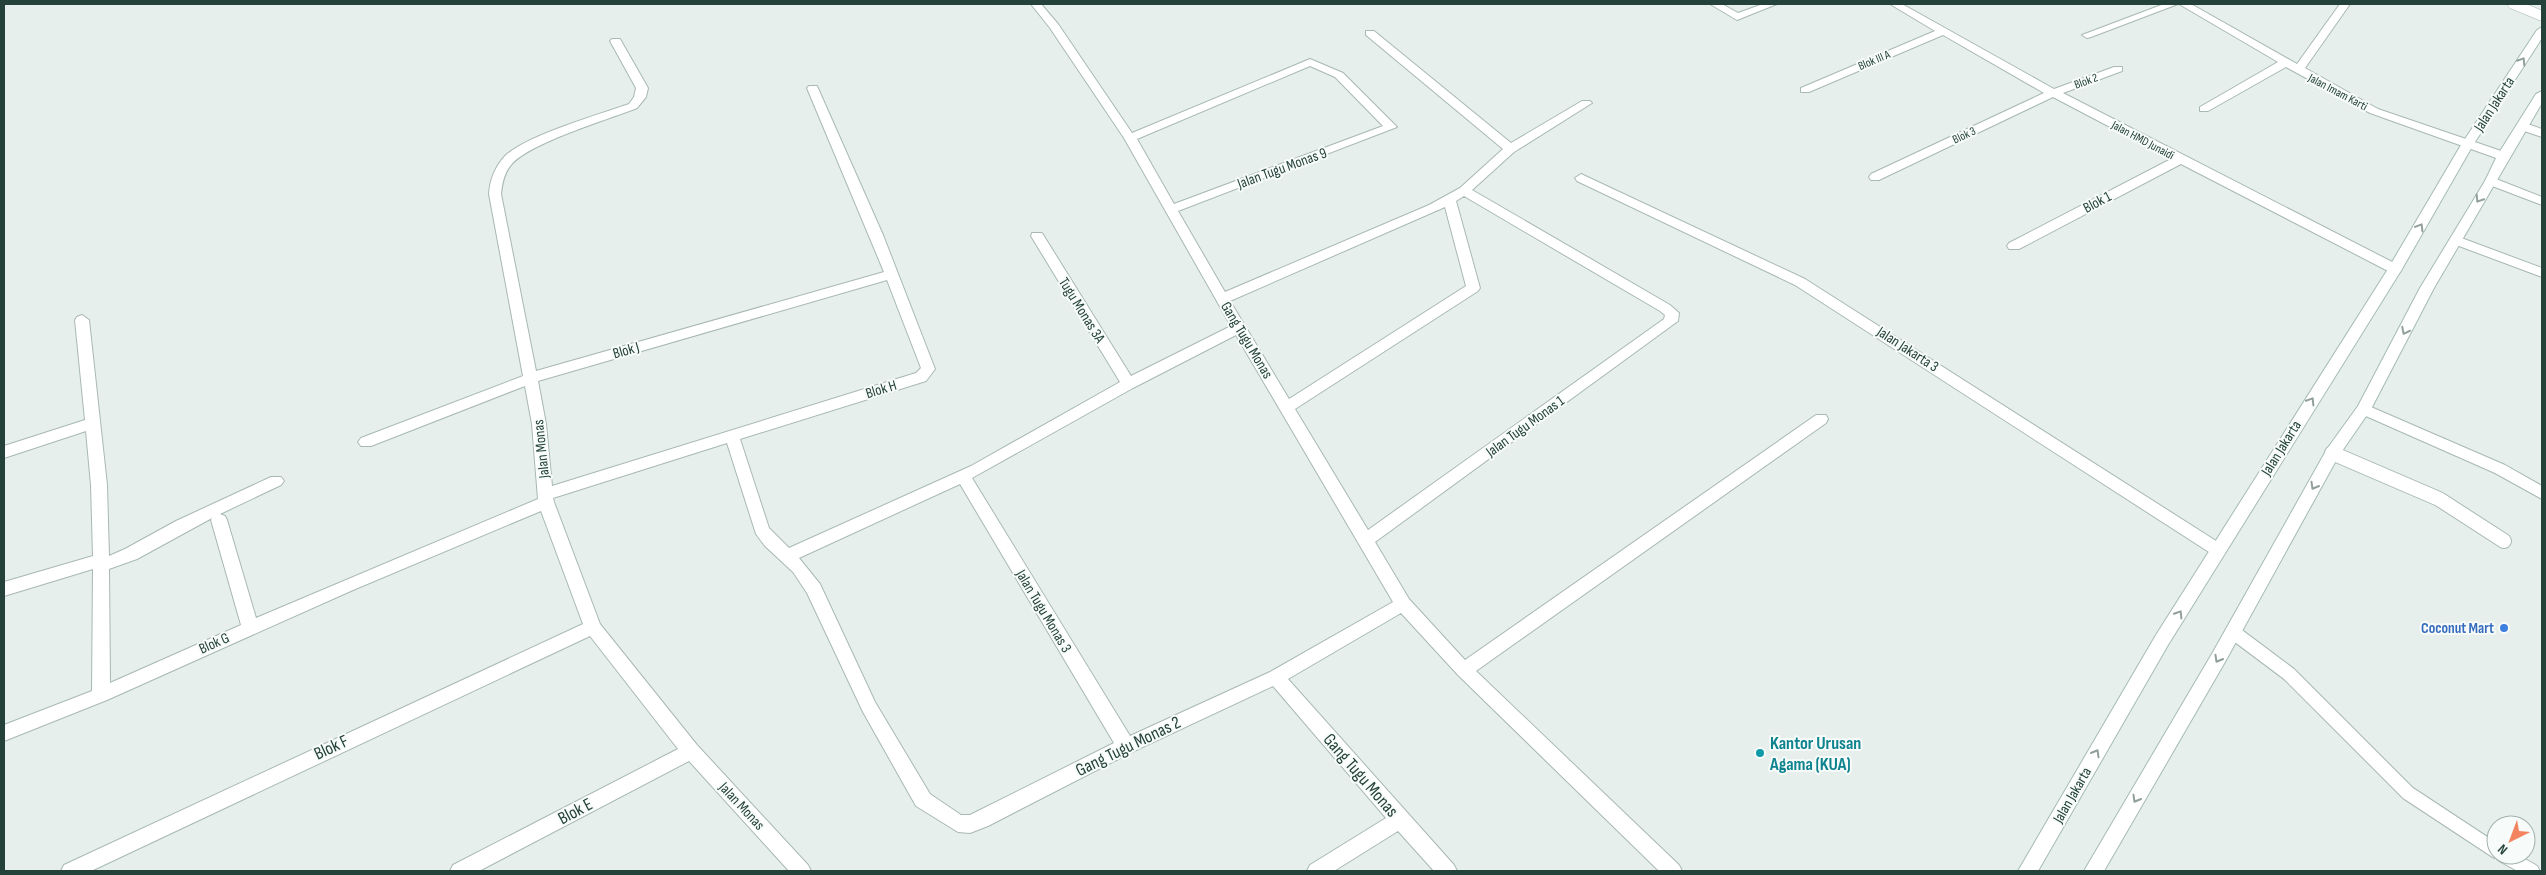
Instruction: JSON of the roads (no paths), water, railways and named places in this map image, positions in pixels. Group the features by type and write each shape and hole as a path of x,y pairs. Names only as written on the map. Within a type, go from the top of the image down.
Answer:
{"street":[{"name":"Gang Tugu Monas","path":"1036,4 1054,26 1130,138 1173,209 1222,299 1366,540 1402,604 1464,670 1672,871"},
{"path":"1715,4 1736,17 1772,4"},
{"path":"1899,6 1916,4"},
{"path":"2087,35 2173,4"},
{"name":"Jalan Imam Karti","path":"2184,4 2286,64 2374,111 2503,156"},
{"path":"2298,70 2345,4"},
{"name":"Jalan HMD Junaidi","path":"1899,6 2053,93 2395,269"},
{"name":"Jalan Jakarta","path":"2028,871 2162,640 2395,269 2467,145 2542,30"},
{"name":"Blok III A","path":"1805,90 1944,31"},
{"path":"1370,33 1510,149"},
{"name":"Jalan Monas","path":"616,41 642,88 640,97 633,106 527,146 512,156 502,166 496,181 495,194 539,424 546,498 593,627 690,750 801,871"},
{"name":"Jalan Tugu Monas 9","path":"1130,138 1310,62 1339,75 1391,128 1173,209"},
{"path":"2204,109 2286,64"},
{"name":"Blok 2","path":"2053,93 2118,69"},
{"path":"812,88 892,274"},
{"name":"Blok 3","path":"1875,177 2053,93"},
{"path":"2094,871 2233,632 2332,454 2364,409 2427,288 2491,181 2503,156 2542,94"},
{"path":"1222,299 1464,191 1510,149 1586,103"},
{"path":"2522,126 2542,133"},
{"name":"Blok 1","path":"2014,246 2180,159"},
{"name":"Jalan Jakarta 3","path":"1581,178 1800,282 2218,550"},
{"path":"2491,181 2542,201"},
{"name":"Jalan Tugu Monas 1","path":"1366,540 1671,322 1672,313 1665,308 1464,191"},
{"path":"1287,407 1472,288 1449,199"},
{"name":"Tugu Monas 3A","path":"1037,236 1128,384"},
{"path":"2456,240 2542,273"},
{"name":"Blok J","path":"366,442 531,378 892,274"},
{"name":"Blok H","path":"732,436 926,373 928,369 892,274"},
{"path":"82,320 99,485 101,695"},
{"path":"732,436 762,530 787,556 963,476 1128,384 1239,328"},
{"path":"2364,409 2500,469 2542,493"},
{"path":"1464,670 1821,420"},
{"path":"4,452 92,422"},
{"name":"Blok G","path":"4,733 101,695 250,627 546,498 732,436"},
{"name":"Jalan Tugu Monas 3","path":"963,476 1126,746"},
{"path":"4,589 131,554 182,525 276,481"},
{"path":"219,520 250,627"},
{"name":"Gang Tugu Monas 2","path":"787,556 799,567 814,589 869,706 923,800 958,822 970,824 1126,746 1276,676 1402,604"},
{"name":"Blok F","path":"71,871 328,749 593,627"},
{"name":"Gang Tugu Monas","path":"1276,676 1400,820 1447,871"},
{"name":"Blok E","path":"460,871 690,750"},
{"path":"1317,871 1400,820"}],"lane":[{"path":"2513,4 2542,16"},
{"path":"2332,454 2439,499 2504,541"},
{"path":"2233,632 2289,674 2408,793 2486,844"}],"place":[{"name":"Coconut Mart","path":"2504,628"},
{"name":"Kantor Urusan Agama (KUA)","path":"1760,753"}]}
